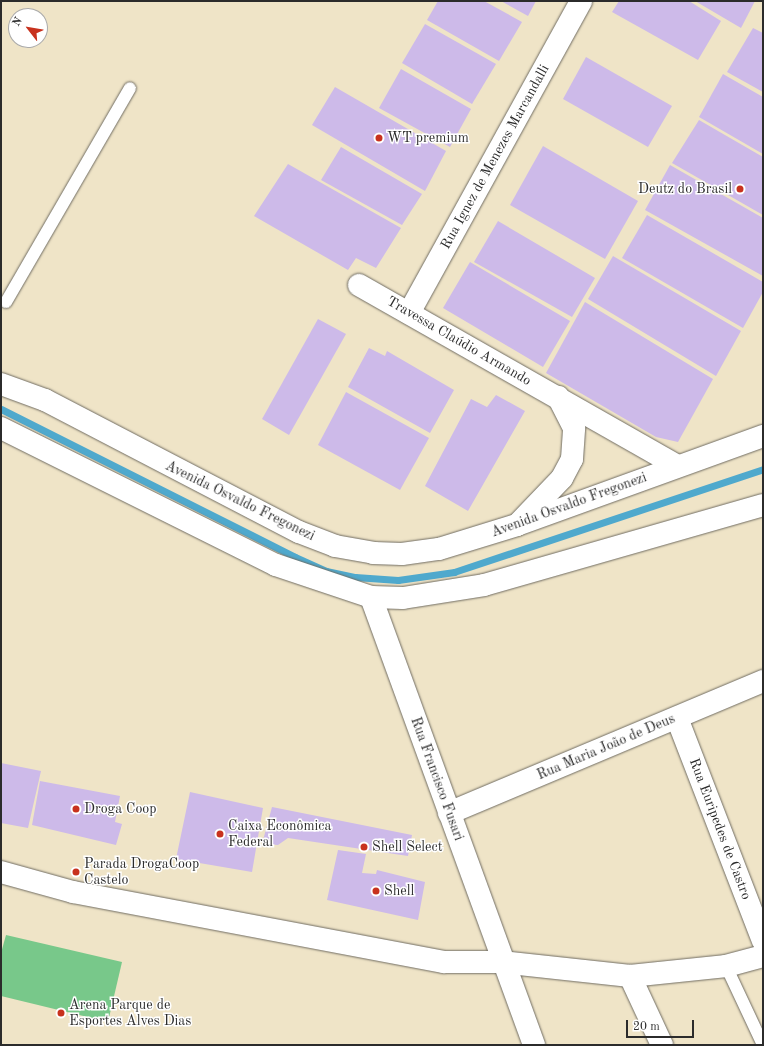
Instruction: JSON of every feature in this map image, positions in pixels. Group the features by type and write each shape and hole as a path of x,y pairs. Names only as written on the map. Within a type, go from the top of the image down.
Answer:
{"street":[{"name":"Rua Ignez de Menezes Marcandalli","path":"409,313 581,1"},
{"name":"Travessa Claúdio Armando","path":"359,285 677,466"},
{"name":"Avenida Osvaldo Fregonezi","path":"1,384 46,400 216,492 335,546 402,554 439,549 517,525 763,436"},
{"path":"517,525 562,478 572,459 574,428 558,397"},
{"path":"1,428 276,565 371,597 403,598 484,585 763,505"},
{"name":"Rua Francisco Fusari","path":"371,597 501,962 534,1045"},
{"name":"Rua Maria João de Deus","path":"449,813 763,681"},
{"name":"Rua Euripedes de Castro","path":"677,718 763,941"},
{"path":"1,872 73,892 444,962 501,962 630,976 726,966 763,956"},
{"path":"630,976 662,1045"}],"lane":[{"path":"6,302 130,88"},
{"path":"726,966 763,1045"}],"green space":[{"path":"6,935 122,962 108,1022 1,996 1,953"}],"building":[{"path":"438,1 484,1 522,22 499,61 427,20"},
{"path":"501,1 536,1 528,16"},
{"path":"619,1 689,1 721,21 698,60 612,12"},
{"path":"695,1 755,1 741,28"},
{"path":"425,24 496,64 472,104 402,63"},
{"path":"753,28 763,33 763,92 727,72"},
{"path":"586,57 672,106 648,147 563,99"},
{"path":"401,69 471,109 450,147 379,108"},
{"path":"723,74 763,97 763,154 699,117"},
{"name":"WT premium","path":"335,87 446,151 425,191 312,125"},
{"name":"Deutz do Brasil","path":"699,120 763,157 763,215 672,163"},
{"path":"543,146 638,201 605,259 510,205"},
{"path":"341,147 422,194 402,225 321,180"},
{"path":"288,164 401,228 376,268 356,258 348,270 254,216"},
{"path":"670,165 763,218 763,276 645,210"},
{"path":"647,215 763,282 763,292 743,328 622,258"},
{"path":"498,221 595,278 572,317 474,262"},
{"path":"613,256 741,331 716,376 588,299"},
{"path":"470,262 570,321 543,367 443,308"},
{"path":"585,302 713,379 678,442 656,437 546,373"},
{"path":"318,319 346,334 289,435 262,419"},
{"path":"369,348 385,356 387,351 454,390 430,433 348,387"},
{"path":"346,392 429,438 400,490 318,445"},
{"path":"496,395 525,411 468,511 425,486 471,399 487,407"},
{"path":"1,763 41,771 28,828 1,823"},
{"name":"Droga Coop","path":"40,781 120,796 115,822 122,824 116,845 32,825"},
{"name":"Caixa Econômica Federal","path":"190,792 263,808 252,872 176,859"},
{"path":"272,807 412,835 408,856 288,838 278,845 262,844"},
{"name":"Shell","path":"338,850 366,854 362,873 376,874 377,870 425,882 418,920 327,900"}],"waterway":[{"path":"1,409 295,557 326,571 355,577 398,580 454,572 763,469"}],"place":[{"name":"WT premium","path":"379,138"},
{"name":"Deutz do Brasil","path":"740,189"},
{"name":"Droga Coop","path":"76,809"},
{"name":"Caixa Econômica Federal","path":"220,834"},
{"name":"Shell Select","path":"364,847"},
{"name":"Parada DrogaCoop Castelo","path":"76,872"},
{"name":"Shell","path":"376,891"},
{"name":"Arena Parque de Esportes Alves Dias","path":"61,1013"}]}
